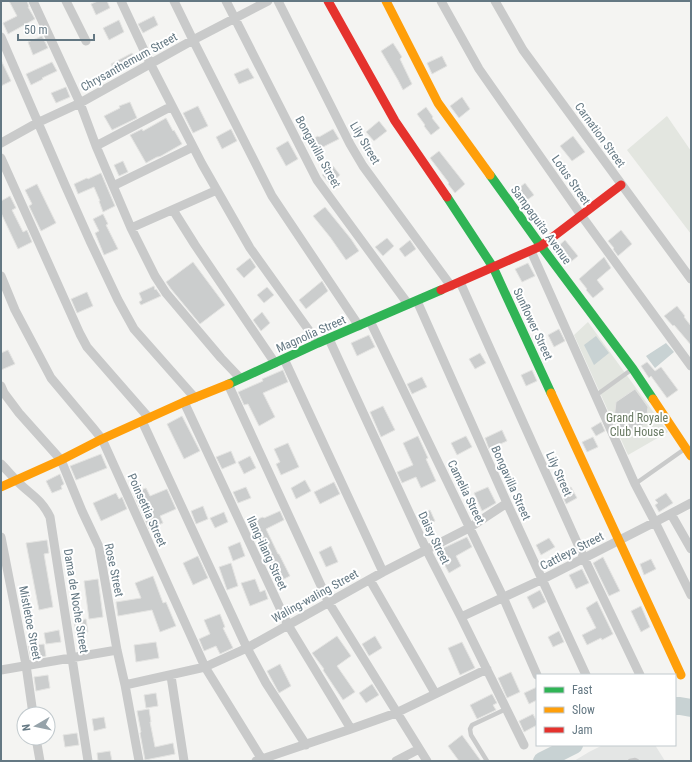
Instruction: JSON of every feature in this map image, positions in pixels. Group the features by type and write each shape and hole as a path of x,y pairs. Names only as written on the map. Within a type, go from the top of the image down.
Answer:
{"street":[{"path":"33,1 80,103 96,146 131,228 155,276 166,293 240,378"},
{"path":"66,1 86,41"},
{"path":"122,1 150,63 193,147 250,248 318,343"},
{"path":"174,1 272,196 359,326"},
{"name":"Bongavilla Street","path":"226,1 317,180 412,302 586,674"},
{"name":"Chrysanthemum Street","path":"1,143 37,123 80,103 150,63 268,1"},
{"name":"Lily Street","path":"278,1 350,144 363,166 456,284 640,674"},
{"name":"Sunflower Street","path":"328,1 395,121 493,267 681,675"},
{"name":"Sampaguita Avenue","path":"386,1 438,103 541,246 632,368 688,452"},
{"name":"Lotus Street","path":"441,1 479,70 581,215 691,366"},
{"name":"Carnation Street","path":"495,1 523,50 691,280"},
{"path":"1,37 37,123 118,300 134,329 195,398"},
{"path":"96,146 172,106"},
{"path":"113,186 193,147"},
{"path":"1,158 87,347 146,420 247,648 266,683 306,745"},
{"name":"Magnolia Street","path":"1,487 184,402 531,251 541,246 621,185"},
{"path":"131,228 217,190"},
{"path":"173,210 275,363"},
{"path":"531,251 635,484 691,595"},
{"name":"Poinsettia Street","path":"1,276 15,310 51,378 102,440 205,667 261,760"},
{"name":"Camelia Street","path":"370,321 503,597 537,674"},
{"name":"Daisy Street","path":"329,339 426,549 524,745"},
{"path":"284,359 382,572"},
{"path":"228,384 329,603 426,761"},
{"name":"Rose Street","path":"1,386 4,393 19,413 61,460 99,547 117,650 139,761"},
{"name":"Ilang-ilang Street","path":"184,402 288,625 351,729"},
{"name":"Dama de Noche Street","path":"1,464 16,480 40,501 46,508 50,517 88,761"},
{"name":"Cattleya Street","path":"461,617 584,558 671,514 691,502"},
{"name":"Waling-waling Street","path":"125,685 171,676 205,667 247,648 382,572 469,528 507,503"},
{"path":"671,514 691,549"},
{"name":"Mistletoe Street","path":"1,537 26,665 32,706"},
{"path":"370,580 435,693"},
{"path":"1,670 117,650"},
{"path":"261,760 396,712 487,669"},
{"path":"171,676 184,761"},
{"path":"37,746 40,761"},
{"path":"396,761 419,749"}],"lane":[{"path":"595,396 632,368"},
{"path":"635,484 688,452"},
{"path":"487,761 471,735 470,729 472,725 506,709"},
{"path":"630,761 637,761"}],"shaded area":[{"path":"596,336 609,353 594,365 584,345"},
{"path":"666,343 674,352 655,368 646,356"},
{"path":"601,746 656,746 665,761 574,761"}],"green space":[{"path":"667,116 691,151 691,234 627,150"},
{"name":"Grand Royale Club House","path":"588,322 668,432 628,455 574,335"}],"building":[{"path":"9,1 27,1 28,7 35,19 8,34 3,23 17,16"},
{"path":"98,1 107,1 110,8 96,15 91,4"},
{"path":"154,16 158,25 143,33 138,24"},
{"path":"119,20 124,32 109,40 103,28"},
{"path":"42,36 48,48 33,55 28,42"},
{"path":"393,43 402,57 400,59 412,84 403,90 381,51"},
{"path":"132,53 137,63 116,74 111,64"},
{"path":"442,56 447,66 432,74 427,63"},
{"path":"1,60 11,81 1,86"},
{"path":"52,62 57,71 31,85 26,74"},
{"path":"248,68 254,78 239,84 234,74"},
{"path":"66,87 70,97 56,103 51,93"},
{"path":"462,97 470,109 459,118 450,106"},
{"path":"130,102 137,118 112,130 104,116 120,108 119,106"},
{"path":"198,106 208,126 193,133 183,113"},
{"path":"426,107 440,128 431,135 417,114"},
{"path":"166,118 182,144 146,163 130,135 142,129 143,131"},
{"path":"379,121 387,131 374,141 366,132"},
{"path":"231,129 237,141 222,149 216,137"},
{"path":"333,129 339,139 313,152 307,142"},
{"path":"573,136 585,152 572,161 560,146"},
{"path":"288,141 298,159 286,166 276,148"},
{"path":"439,151 465,184 455,193 430,158"},
{"path":"123,161 128,172 119,176 114,165"},
{"path":"333,166 340,175 330,184 322,175"},
{"path":"101,173 115,206 103,212 94,187 78,194 74,184"},
{"path":"525,183 534,195 523,203 514,192"},
{"path":"37,184 56,223 41,231 29,206 32,204 25,190"},
{"path":"10,196 16,208 12,210 23,232 27,230 32,242 18,249 1,213 1,201"},
{"path":"325,207 359,251 346,260 313,216"},
{"path":"103,214 108,224 106,225 118,249 104,255 95,233 99,231 93,219"},
{"path":"621,230 632,244 618,256 608,241"},
{"path":"387,238 394,246 383,256 375,247"},
{"path":"410,240 416,249 405,257 399,249"},
{"path":"565,240 578,256 566,266 554,250"},
{"path":"604,257 611,268 597,280 604,289 593,298 579,279"},
{"path":"250,258 256,267 244,278 236,269"},
{"path":"193,262 225,305 200,324 166,282"},
{"path":"528,263 535,276 522,282 515,269"},
{"path":"322,281 328,291 306,309 299,300"},
{"path":"154,286 155,290 156,289 161,296 141,305 139,302 142,300 139,293"},
{"path":"267,287 274,295 264,303 257,295"},
{"path":"87,292 93,306 77,313 71,299"},
{"path":"677,306 691,326 691,345 664,316"},
{"path":"262,312 270,323 261,331 253,320"},
{"path":"559,329 565,341 554,347 548,335"},
{"path":"369,335 375,347 357,356 351,343"},
{"path":"8,350 15,364 1,370 1,353"},
{"path":"480,353 486,363 475,369 469,359"},
{"path":"647,362 655,371 661,367 678,390 667,398 651,376 649,378 641,366"},
{"path":"283,370 288,382 263,393 275,417 259,426 248,404 244,405 238,392"},
{"path":"532,370 537,381 526,386 521,375"},
{"path":"422,377 427,387 412,394 407,384"},
{"path":"635,389 648,407 646,423 626,436 614,419 616,402"},
{"path":"383,406 395,430 381,437 370,412"},
{"path":"182,416 200,451 184,459 167,424"},
{"path":"601,422 605,431 596,436 591,428"},
{"path":"502,430 507,441 489,449 485,438"},
{"path":"418,436 436,481 421,488 416,477 402,483 397,472 413,465 403,443"},
{"path":"466,436 472,447 457,455 451,443"},
{"path":"593,437 598,447 587,452 582,442"},
{"path":"288,443 299,467 281,475 276,464 280,462 274,449"},
{"path":"231,451 236,463 222,469 216,457"},
{"path":"101,454 107,468 76,480 70,466"},
{"path":"250,456 256,468 244,474 238,462"},
{"path":"60,474 64,484 61,486 62,489 52,493 46,481"},
{"path":"305,480 311,491 296,499 291,488"},
{"path":"334,482 340,494 320,504 314,492"},
{"path":"246,487 251,498 238,503 233,492"},
{"path":"488,487 496,503 482,511 474,493"},
{"path":"571,487 577,498 566,504 561,492"},
{"path":"146,488 150,496 167,489 176,509 160,516 163,523 149,529 133,493"},
{"path":"116,493 119,499 122,497 127,509 101,521 93,503"},
{"path":"666,493 673,503 659,512 655,505 658,503 655,500"},
{"path":"203,506 208,519 196,524 191,511"},
{"path":"430,510 435,521 423,527 417,516"},
{"path":"280,511 284,520 266,529 290,576 276,583 250,522"},
{"path":"224,512 228,522 215,528 210,518"},
{"path":"467,537 472,547 456,556 461,566 449,573 437,551"},
{"path":"549,538 555,547 541,555 536,545"},
{"path":"47,540 49,553 44,554 53,607 39,610 26,543"},
{"path":"240,542 245,556 233,561 228,547"},
{"path":"331,546 338,562 326,567 319,552"},
{"path":"198,556 208,578 193,585 183,563"},
{"path":"603,557 620,591 609,596 593,563"},
{"path":"651,559 656,569 644,575 640,564"},
{"path":"231,563 238,586 227,590 219,567"},
{"path":"582,569 589,583 576,589 569,575"},
{"path":"153,576 163,603 166,602 176,626 160,632 152,610 118,616 116,602 141,598 135,583"},
{"path":"98,579 103,617 89,619 84,581"},
{"path":"255,579 260,592 265,590 268,599 250,606 241,583"},
{"path":"540,590 546,602 533,609 527,597"},
{"path":"597,601 613,634 602,640 601,638 587,645 582,635 596,628 586,608"},
{"path":"641,606 650,627 641,632 631,611"},
{"path":"220,614 225,627 223,628 233,648 220,654 216,646 204,651 199,639 210,634 204,620"},
{"path":"86,619 88,632 76,633 74,621"},
{"path":"59,630 61,642 46,644 44,633"},
{"path":"559,631 564,642 553,647 548,637"},
{"path":"337,636 351,656 337,666 355,692 343,700 323,670 324,669 312,653"},
{"path":"375,636 382,648 369,656 362,644"},
{"path":"156,642 159,658 136,662 134,645"},
{"path":"462,642 475,668 460,675 448,648"},
{"path":"44,644 46,656 31,659 28,646"},
{"path":"280,664 291,686 279,693 267,671"},
{"path":"511,672 520,692 507,698 498,678"},
{"path":"48,675 50,688 36,691 34,677"},
{"path":"372,684 379,695 366,703 359,693"},
{"path":"536,687 536,700 529,704 524,693"},
{"path":"156,693 158,706 146,708 144,695"},
{"path":"492,694 497,703 493,705 496,710 477,719 470,705"},
{"path":"149,709 155,747 173,743 175,754 145,760 137,711"},
{"path":"533,714 536,720 536,726 524,732 519,721"},
{"path":"104,717 106,728 94,731 92,719"},
{"path":"77,733 79,745 65,747 63,735"},
{"path":"462,735 481,761 459,761 448,746"},
{"path":"110,751 112,761 98,761 97,753"}],"waterway":[{"path":"676,706 691,708"},
{"path":"542,761 572,746"}],"traffic: fast":[{"path":"490,175 633,369 653,399"},
{"path":"447,197 493,267 551,393"},
{"path":"229,384 318,343 441,290"}],"traffic: slow":[{"path":"386,1 438,103 490,175"},
{"path":"1,487 61,460 102,439 184,402 229,384"},
{"path":"551,393 681,675"},
{"path":"653,399 691,456"}],"traffic: jam":[{"path":"328,1 395,121 447,197"},
{"path":"441,290 541,246 621,185"}]}
